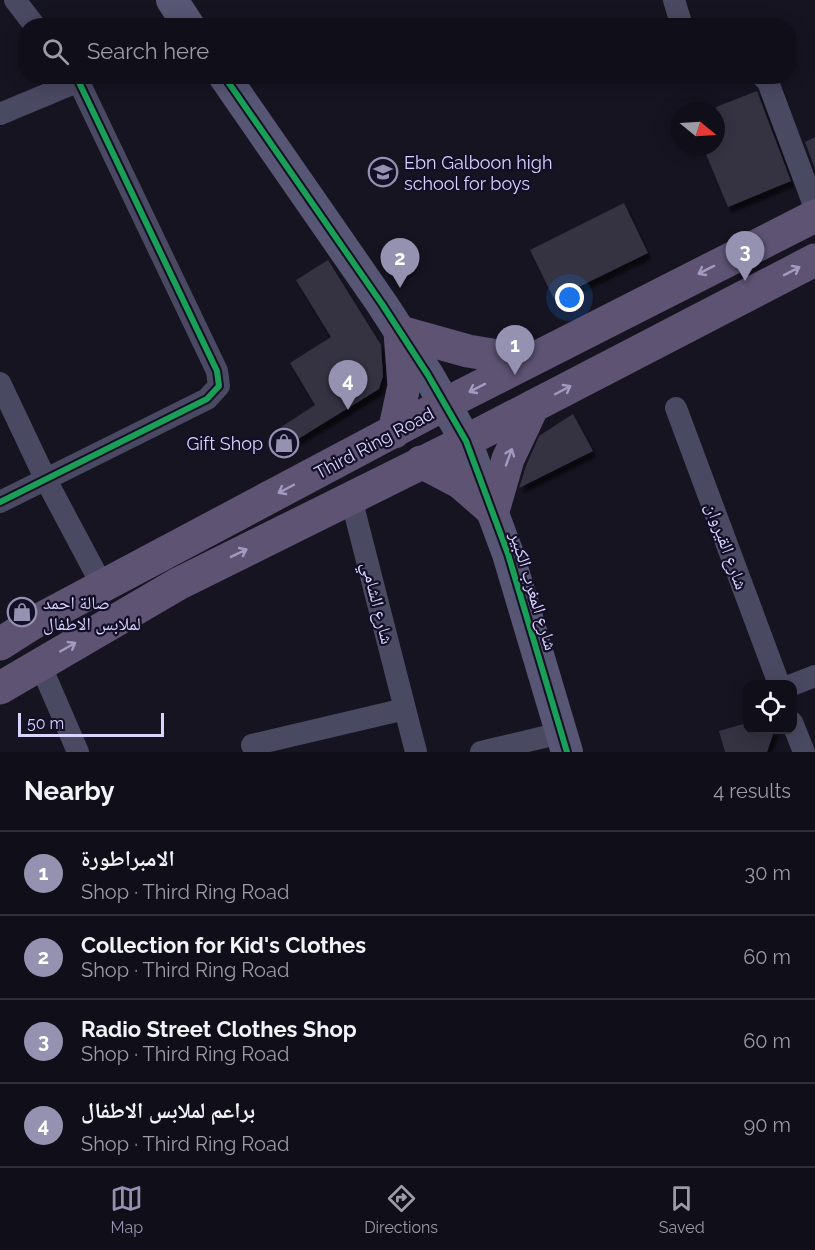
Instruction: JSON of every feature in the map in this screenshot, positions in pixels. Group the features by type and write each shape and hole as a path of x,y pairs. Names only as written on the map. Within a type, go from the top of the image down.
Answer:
{"main road":[{"name":"Third Ring Road","path":"0,644 445,404 815,216"},
{"name":"Third Ring Road","path":"0,688 178,584 466,441 815,260"},
{"path":"394,432 404,386 400,332 468,351 529,361"},
{"path":"493,511 508,459 533,406"},
{"path":"421,462 475,492 493,511"}],"street":[{"path":"15,0 30,18"},
{"path":"172,0 184,18"},
{"path":"674,0 680,18"},
{"path":"0,114 67,84"},
{"path":"0,502 207,399 219,386 217,371 80,84"},
{"name":"شارع المغرب الكبير","path":"230,84 400,332 466,441 493,511 528,618 564,742"},
{"path":"769,84 815,208"},
{"path":"0,383 45,478 103,587"},
{"name":"شارع القيروان","path":"676,408 778,680"},
{"name":"شارع الشامي","path":"351,498 416,752"},
{"path":"40,664 78,752"},
{"path":"797,683 815,676"},
{"path":"252,745 405,709"},
{"path":"797,734 804,752"},
{"path":"481,752 564,742"}],"building":[{"path":"757,91 791,181 728,207 707,156 725,156 725,103"},
{"path":"815,137 815,169 805,142"},
{"path":"624,203 648,253 554,299 530,250"},
{"path":"328,260 381,345 383,376 379,389 282,449 272,433 315,405 290,363 331,337 296,280"},
{"path":"573,414 593,451 519,488 539,436"},
{"path":"743,724 743,734 773,734 767,752 725,752 719,731"}],"cycle path":[{"path":"0,502 207,399 219,386 217,371 80,84"},
{"path":"230,84 382,304 428,375 466,441 508,554 567,752"}],"place":[{"name":"Ebn Galboon high school for boys","path":"383,172"},
{"name":"Radio Street Clothes Shop","path":"745,281"},
{"name":"Collection for Kid's Clothes","path":"400,288"},
{"name":"الامبراطورة","path":"515,375"},
{"name":"براعم لملابس الاطفال","path":"348,410"},
{"name":"Gift Shop","path":"284,443"},
{"name":"صالة احمد لملابس الاطفال","path":"22,612"}]}
